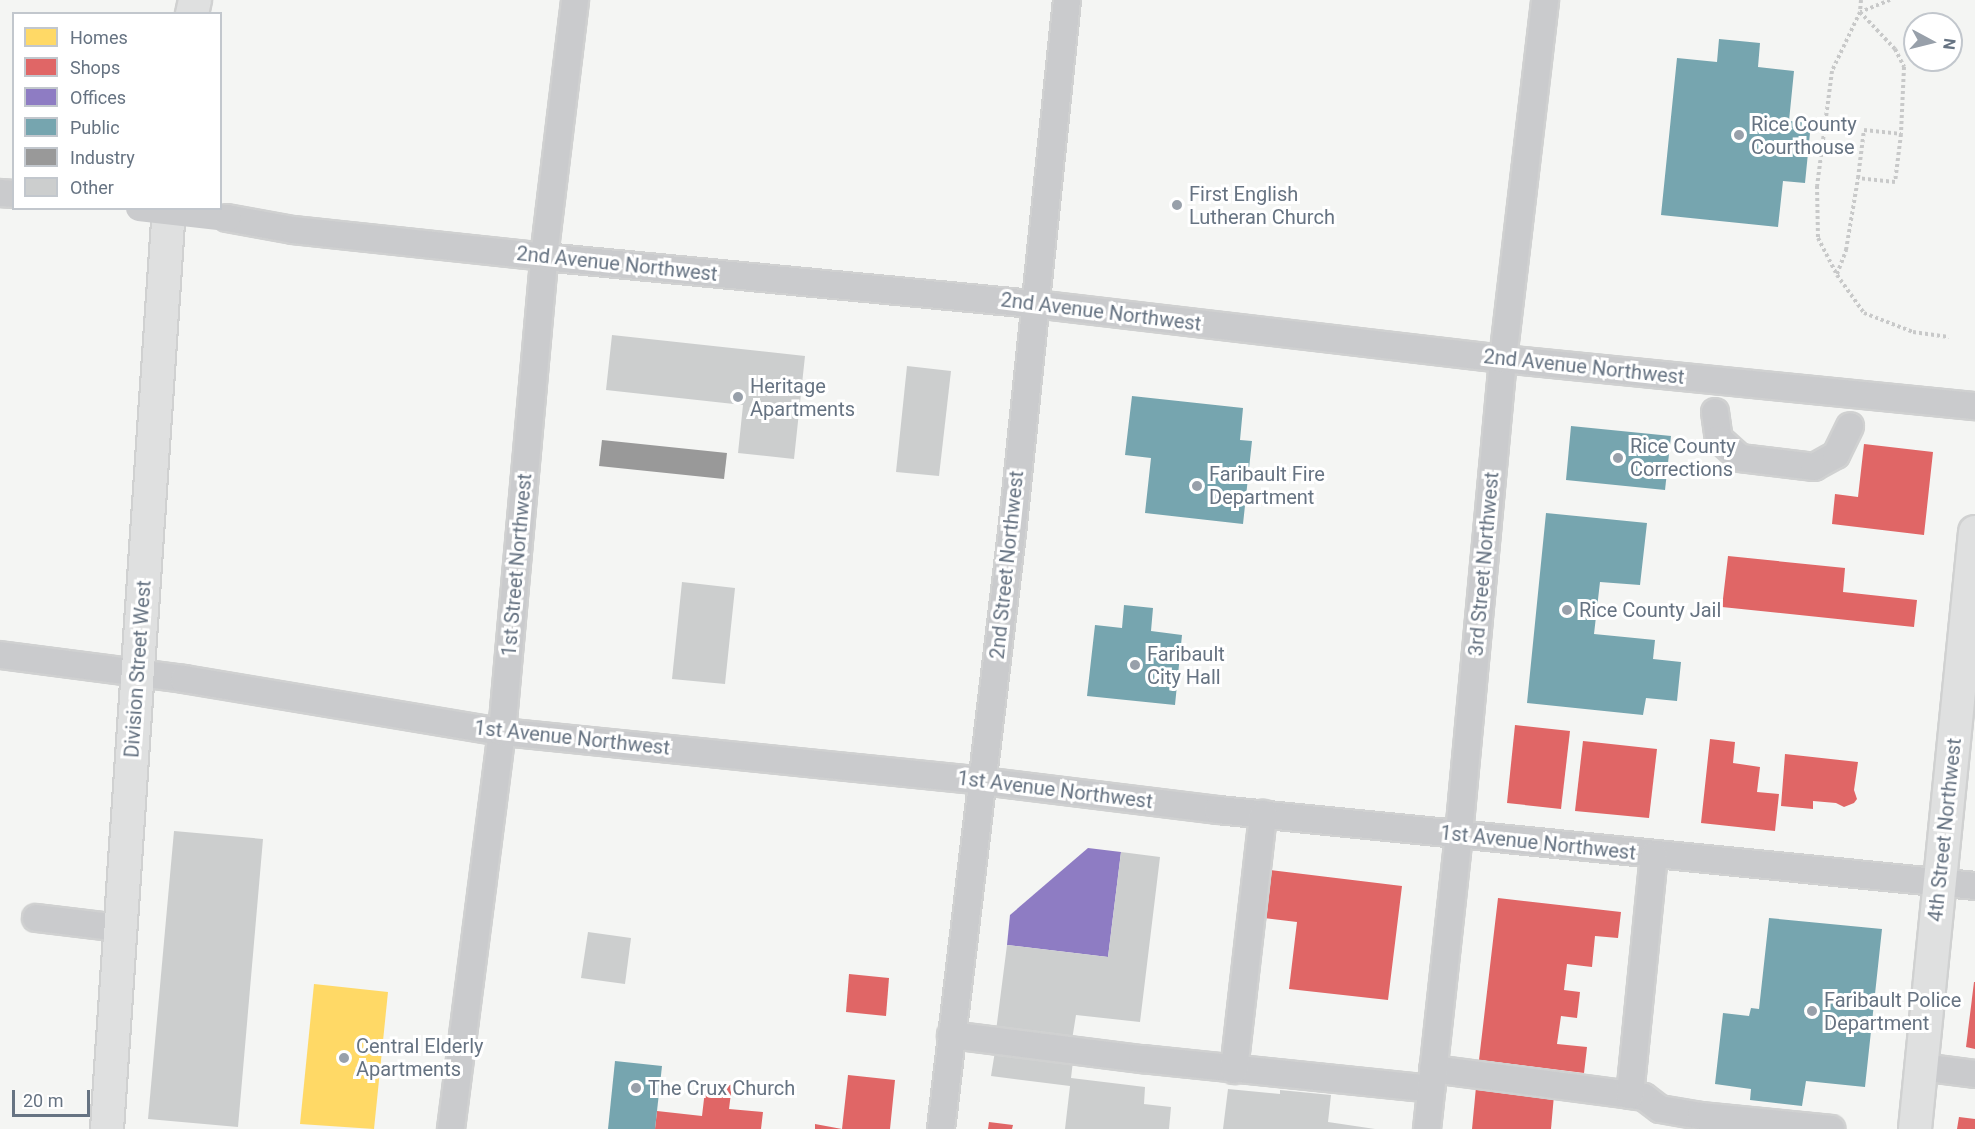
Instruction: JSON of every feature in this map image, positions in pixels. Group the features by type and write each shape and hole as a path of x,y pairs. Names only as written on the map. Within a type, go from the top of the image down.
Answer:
{"main road":[{"name":"Division Street West","path":"107,1129 170,210"},
{"name":"4th Street Northwest","path":"1915,1129 1975,532"}],"street":[{"name":"1st Street Northwest","path":"451,1129 502,732 544,257 574,0"},
{"name":"2nd Street Northwest","path":"941,1129 1012,533 1067,0"},
{"name":"3rd Street Northwest","path":"1427,1129 1459,834 1503,359 1545,0"},
{"name":"2nd Avenue Northwest","path":"156,210 227,218 293,230 544,257 1035,304 1503,359 1975,406"},
{"path":"1715,412 1719,439 1740,458 1814,467 1836,455 1850,426"},
{"name":"1st Avenue Northwest","path":"0,655 184,679 502,732 982,781 1263,814 1654,855 1975,886"},
{"path":"1234,1070 1263,814"},
{"path":"1630,1095 1654,855"},
{"path":"36,918 120,928"},
{"path":"951,1035 1234,1070 1432,1079 1630,1095 1644,1097 1660,1109 1831,1129"},
{"path":"1921,1067 1975,1074"}],"path":[{"path":"1862,0 1860,12 1832,71 1817,186 1818,238 1837,275 1864,313 1913,332 1949,337"},
{"path":"1860,12 1890,0"},
{"path":"1858,178 1895,182 1904,67 1895,49 1860,12"},
{"path":"1837,275 1846,250 1864,130 1900,134"}],"building: Homes":[{"name":"Central Elderly Apartments","path":"314,984 388,992 374,1129 300,1124"}],"building: Shops":[{"path":"1864,444 1933,452 1924,535 1832,524 1835,494 1858,497"},
{"path":"1728,556 1845,568 1843,592 1917,600 1914,627 1722,607"},
{"path":"1515,725 1570,731 1561,809 1507,803"},
{"path":"1710,739 1735,742 1733,763 1760,767 1757,792 1779,794 1775,831 1701,823"},
{"path":"1583,741 1657,749 1649,818 1575,811"},
{"path":"1785,754 1858,762 1854,790 1857,799 1854,803 1844,807 1836,803 1813,801 1813,809 1781,806"},
{"path":"1270,870 1402,886 1388,1000 1289,989 1297,922 1264,918"},
{"path":"1498,898 1621,912 1618,938 1595,936 1592,967 1567,964 1564,990 1580,992 1577,1018 1561,1016 1557,1044 1587,1047 1584,1073 1479,1060"},
{"path":"849,974 889,978 886,1016 846,1012"},
{"path":"1975,982 1975,1049 1966,1047"},
{"path":"848,1075 895,1080 890,1129 842,1129"},
{"path":"706,1082 732,1085 729,1109 763,1112 761,1129 655,1129 657,1111 702,1116"},
{"path":"1476,1087 1554,1095 1551,1129 1472,1129"},
{"path":"1959,1117 1975,1119 1975,1129 1957,1129"},
{"path":"989,1122 1013,1125 1012,1129 988,1129"},
{"path":"815,1124 842,1129 815,1129"}],"building: Offices":[{"path":"1088,848 1121,852 1108,957 1007,945 1010,915"}],"building: Public":[{"name":"Rice County Courthouse","path":"1719,39 1760,43 1758,67 1794,71 1789,121 1811,123 1805,183 1783,181 1778,227 1661,215 1677,58 1717,62"},
{"name":"Faribault Fire Department","path":"1132,396 1243,408 1240,440 1252,441 1243,524 1145,513 1151,458 1125,455"},
{"name":"Rice County Corrections","path":"1571,426 1671,436 1665,490 1566,480"},
{"name":"Rice County Jail","path":"1546,513 1647,523 1640,585 1600,582 1594,634 1655,640 1653,659 1681,662 1677,701 1646,698 1643,715 1527,703"},
{"name":"Faribault City Hall","path":"1124,605 1153,608 1151,631 1182,635 1175,705 1087,696 1095,625 1122,628"},
{"name":"Faribault Police Department","path":"1769,918 1882,929 1865,1087 1806,1081 1802,1106 1750,1100 1751,1089 1715,1084 1723,1013 1749,1016 1751,1008 1759,1009"},
{"name":"The Crux Church","path":"615,1061 662,1066 655,1129 608,1129"}],"building: Industry":[{"path":"602,440 727,453 724,479 599,466"}],"building: Other":[{"name":"Heritage Apartments","path":"612,335 805,356 794,459 738,453 743,405 606,390"},
{"path":"907,366 951,371 939,476 896,472"},
{"path":"682,582 735,588 725,684 672,679"},
{"path":"174,831 263,839 238,1127 148,1119"},
{"path":"1121,852 1160,857 1140,1022 1076,1015 1072,1040 996,1031 1007,945 1108,957"},
{"path":"588,932 631,938 625,984 581,978"},
{"path":"995,1051 1073,1061 1071,1078 1145,1087 1144,1104 1171,1107 1169,1129 1065,1129 1070,1086 991,1076"},
{"path":"1228,1089 1280,1094 1280,1090 1331,1095 1328,1122 1375,1129 1223,1129"}],"place":[{"name":"Rice County Courthouse","path":"1739,135"},
{"name":"First English Lutheran Church","path":"1177,205"},
{"name":"Heritage Apartments","path":"738,397"},
{"name":"Rice County Corrections","path":"1618,458"},
{"name":"Faribault Fire Department","path":"1197,486"},
{"name":"Rice County Jail","path":"1567,610"},
{"name":"Faribault City Hall","path":"1135,665"},
{"name":"Faribault Police Department","path":"1812,1011"},
{"name":"Central Elderly Apartments","path":"344,1058"},
{"name":"The Crux Church","path":"636,1088"}]}
